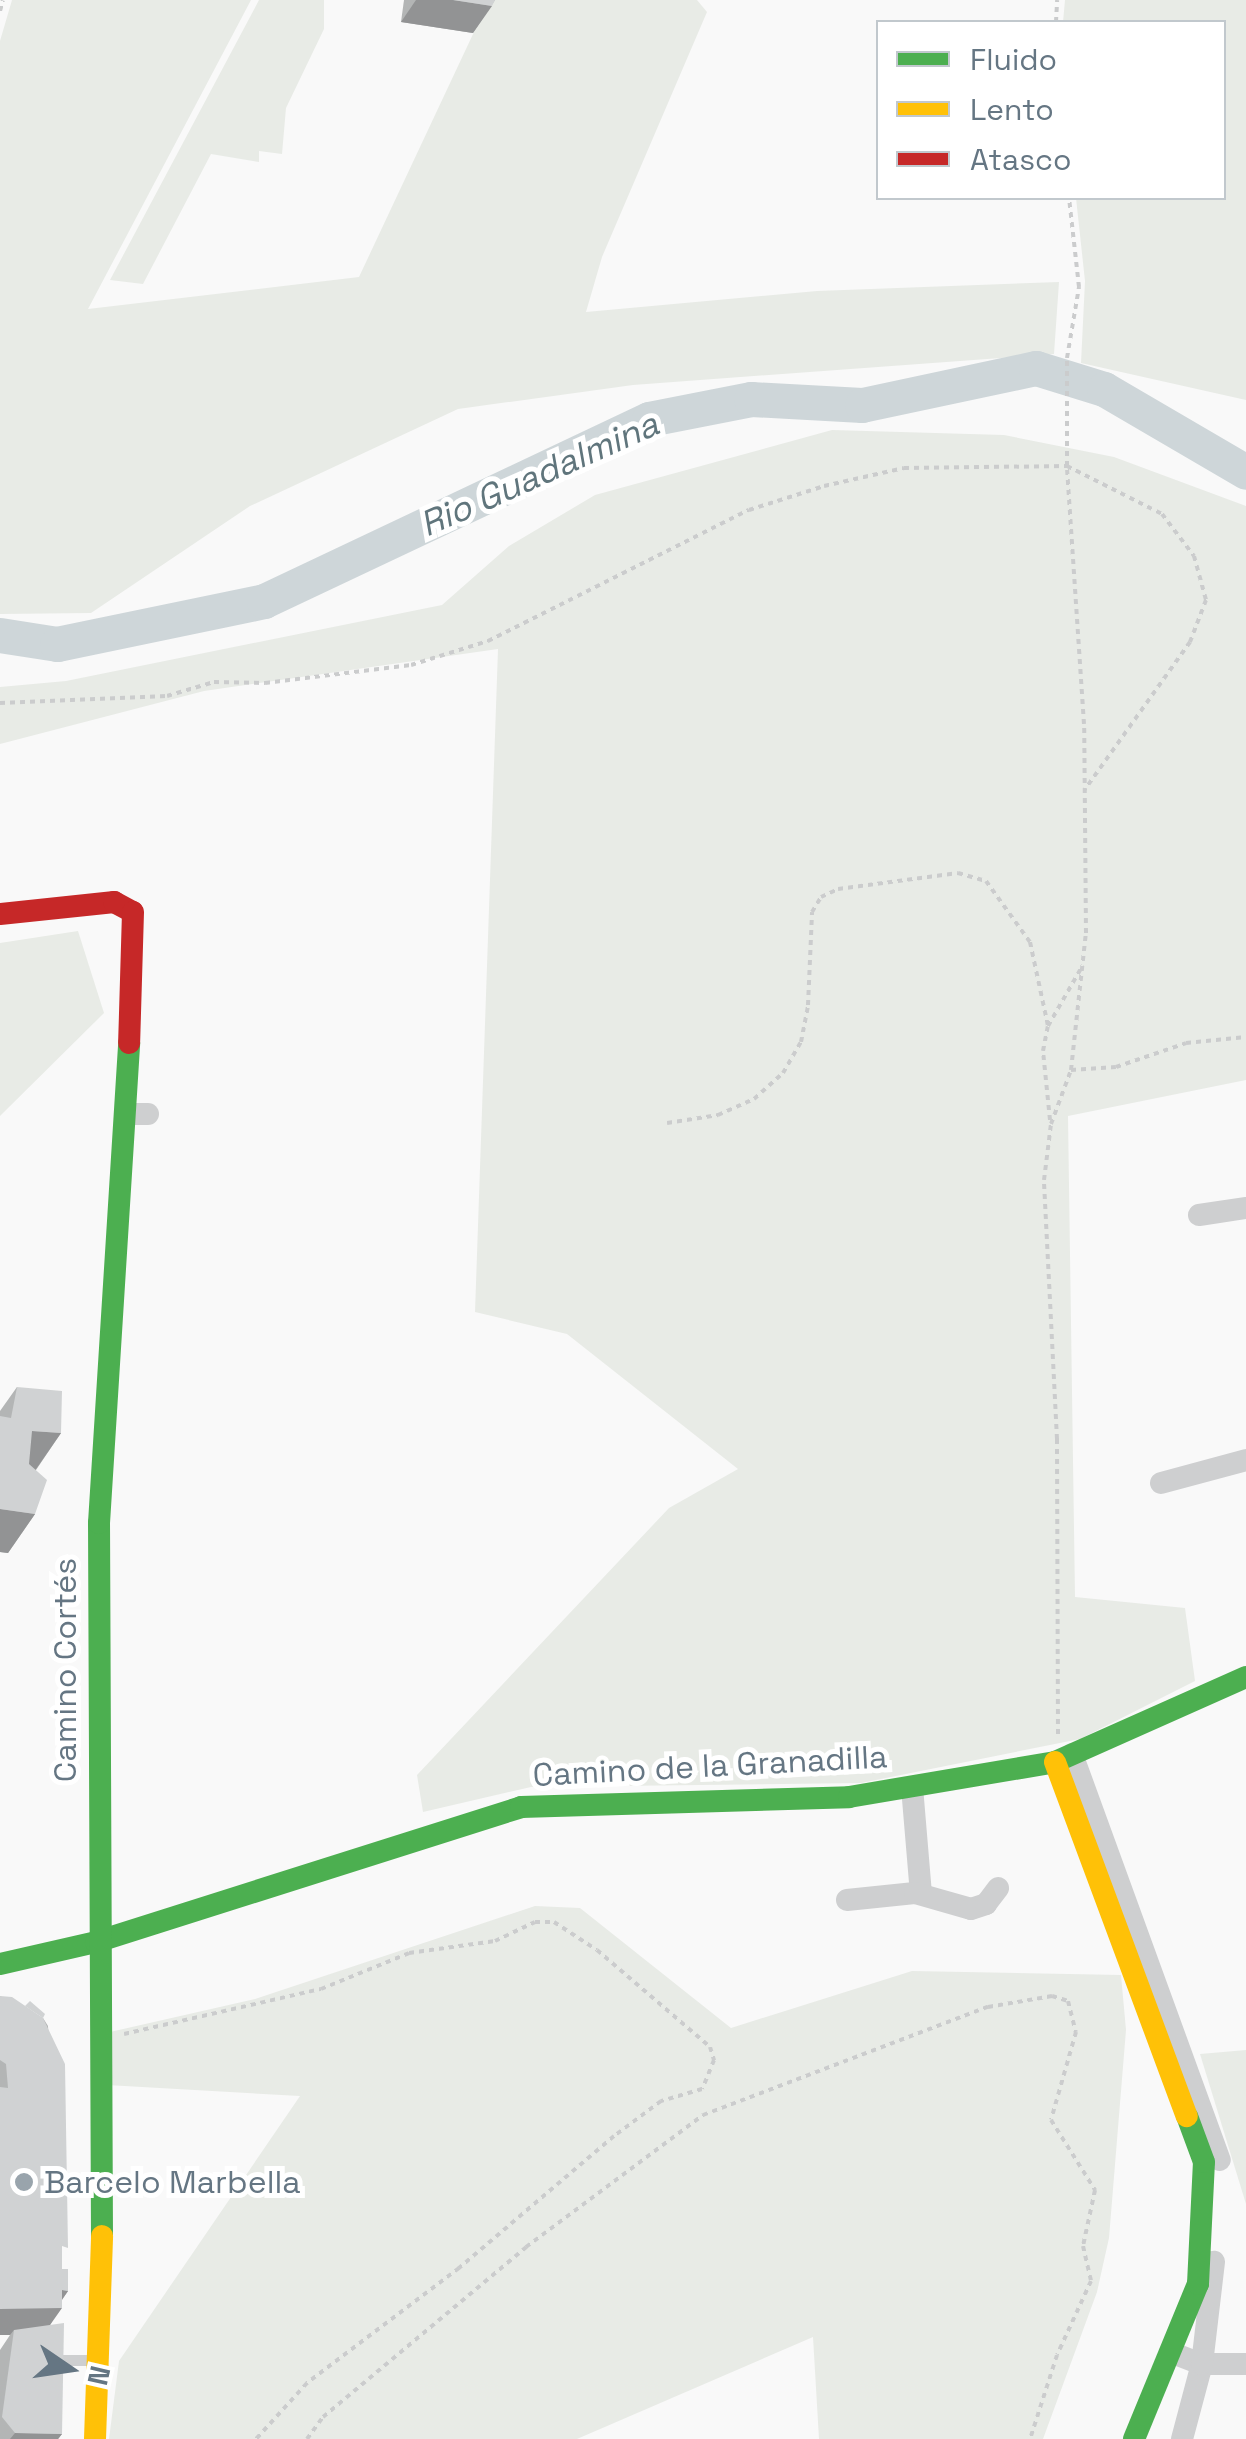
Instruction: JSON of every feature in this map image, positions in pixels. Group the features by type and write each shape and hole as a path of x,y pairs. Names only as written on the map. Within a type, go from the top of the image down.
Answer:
{"street":[{"name":"Camino Cortés","path":"0,914 101,901 125,906 136,924 137,1114 98,1523 96,1942 100,2360 95,2439"},
{"path":"1199,1215 1246,1208"},
{"path":"1161,1484 1246,1460"},
{"name":"Camino de la Granadilla","path":"0,1964 96,1942 521,1808 781,1800 912,1788 1064,1758 1246,1677"},
{"path":"1064,1758 1212,2161 1202,2364 1182,2439"},
{"path":"912,1788 920,1894"},
{"path":"846,1900 920,1894 971,1909 986,1904 998,1888"},
{"path":"1134,2439 1198,2284 1212,2161"},
{"path":"1170,2352 1202,2364 1246,2364"}],"lane":[{"path":"50,2360 100,2360"}],"path":[{"path":"0,11 3,0"},
{"path":"1051,1124 1072,1070 1083,964 1085,789 1067,466 1067,358 1079,287 1069,200"},
{"path":"0,703 167,696 214,682 265,683 412,666 488,641 749,510 824,486 904,468 1067,466 1162,514 1194,556 1206,600 1190,642 1085,789"},
{"path":"666,1123 718,1115 754,1099 783,1073 805,1023 812,912 821,897 838,889 958,874 986,881 1030,942 1048,1026"},
{"path":"1064,1758 1058,1731 1057,1439 1044,1180 1051,1124 1043,1051 1048,1026 1083,964"},
{"path":"1072,1070 1116,1067 1186,1043 1246,1037"},
{"path":"97,2038 321,1989 410,1953 496,1941 535,1922 554,1922 710,2047 714,2060 702,2088 661,2101 614,2136 460,2268 306,2383 256,2439"},
{"path":"307,2439 323,2417 526,2247 702,2115 988,2006 1052,1996 1068,2001 1076,2032 1051,2120 1095,2190 1083,2246 1091,2281 1030,2439"}],"shaded area":[{"path":"12,0 251,0 88,309 359,277 489,0 697,0 707,12 602,257 586,312 817,291 1059,282 1054,354 633,385 458,409 250,506 91,613 0,614 0,41"},
{"path":"259,0 324,0 324,29 286,108 282,154 259,151 259,162 211,154 143,284 110,280"},
{"path":"1065,0 1246,0 1246,400 1081,363 1085,281 1076,200 1226,200 1226,20 1063,20"},
{"path":"832,430 1004,435 1114,457 1246,506 1246,1080 1068,1116 1075,1597 1185,1608 1195,1681 1080,1739 861,1783 531,1787 423,1812 417,1775 669,1508 738,1469 567,1334 475,1312 498,649 204,691 0,744 0,687 66,681 442,605 509,546 595,495"},
{"path":"78,931 104,1013 0,1116 0,943"},
{"path":"535,1906 580,1908 731,2028 912,1971 1121,1975 1126,2030 1109,2238 1097,2292 1043,2439 819,2439 813,2337 577,2439 109,2439 119,2361 300,2096 107,2085 110,2032 255,1999"},
{"path":"1246,2050 1246,2204 1200,2054"}],"building":[{"path":"453,0 495,0 492,6"},
{"path":"17,1387 62,1391 61,1433 32,1431 29,1464 47,1480 35,1514 0,1509 0,1416 11,1418"},
{"name":"Barcelo Marbella","path":"0,1996 12,1997 43,2018 65,2064 68,2248 62,2246 62,2269 68,2269 68,2291 62,2290 62,2308 0,2309 0,2087 8,2088 6,2064 0,2060"},
{"path":"30,2001 45,2014 43,2018 25,2006"},
{"path":"64,2323 62,2434 15,2433 2,2417 14,2330"}],"waterway":[{"name":"Rio Guadalmina","path":"0,635 57,644 264,601 649,419 751,399 862,405 1036,368 1104,389 1246,472"}],"traffic: fast":[{"path":"102,2236 99,1523 129,1043"},
{"path":"0,1964 96,1942 521,1807 849,1797 1055,1762 1246,1677"},
{"path":"1134,2439 1198,2284 1204,2162 1187,2116"}],"traffic: slow":[{"path":"1055,1762 1187,2116"},
{"path":"95,2439 102,2236"}],"traffic: jam":[{"path":"0,914 114,902 133,912 129,1043"}],"place":[{"name":"Barcelo Marbella","path":"24,2182"}]}
